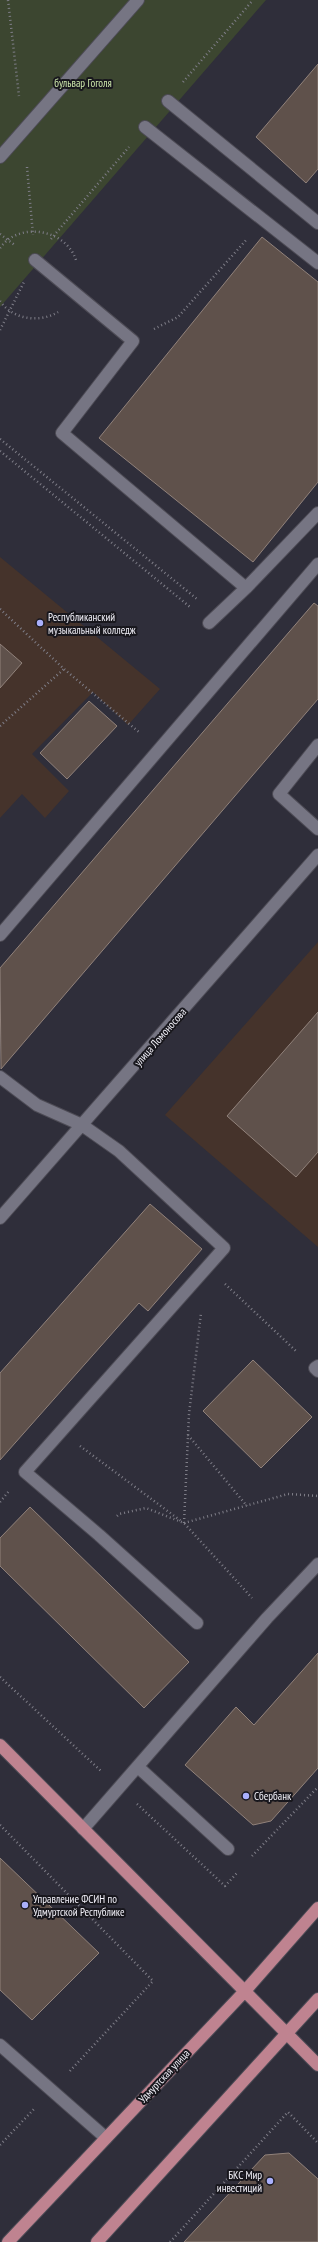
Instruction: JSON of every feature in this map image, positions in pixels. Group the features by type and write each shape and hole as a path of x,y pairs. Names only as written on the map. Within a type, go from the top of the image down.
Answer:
{"main road":[{"path":"0,1746 318,2065"},
{"name":"Удмуртская улица","path":"8,2242 245,1991 318,1908"},
{"path":"97,2242 287,2035 318,1999"}],"street":[{"path":"0,157 138,0"},
{"path":"168,100 318,223"},
{"path":"145,127 318,263"},
{"path":"35,260 133,341 62,433 246,588"},
{"path":"209,623 246,588 318,513"},
{"path":"0,935 159,749 316,571"},
{"path":"318,745 279,794 318,829"},
{"name":"улица Ломоносова","path":"0,1218 316,861"},
{"path":"0,1077 37,1105 82,1125 119,1151 224,1248 26,1472 197,1623"},
{"path":"83,1829 267,1618 318,1564"},
{"path":"138,1767 228,1849"},
{"path":"0,2046 50,2091 106,2138"}],"path":[{"path":"168,100 251,1"},
{"path":"0,330 35,260 145,127"},
{"path":"133,341 178,317 263,220"},
{"path":"0,439 178,584"},
{"path":"0,451 209,623"},
{"path":"0,609 64,669 159,749"},
{"path":"0,726 64,669"},
{"path":"207,1267 317,1368"},
{"path":"184,1523 188,1435 207,1267"},
{"path":"61,1432 184,1523 241,1584 267,1618"},
{"path":"188,1435 247,1506"},
{"path":"119,1514 146,1508 184,1523 288,1494 318,1496"},
{"path":"250,1859 318,1787"},
{"path":"0,1825 153,1981 0,2145"},
{"path":"225,1886 240,1869"},
{"path":"170,2242 288,2112 318,2143"}],"shaded area":[{"name":"Республиканский музыкальный колледж","path":"0,557 160,689 128,725 93,692 32,754 69,791 45,818 22,794 0,818"},
{"path":"318,942 318,1247 165,1115"}],"green space":[{"name":"бульвар Гоголя","path":"0,0 266,0 0,307"}],"building":[{"path":"318,64 318,169 306,183 256,137"},
{"path":"262,237 318,282 318,482 253,562 99,438"},
{"path":"314,603 318,606 318,699 1,1069 0,968"},
{"path":"0,644 22,663 0,688"},
{"path":"89,701 117,726 67,779 40,753"},
{"path":"318,1012 318,1152 296,1177 227,1116"},
{"path":"150,1204 202,1249 148,1311 139,1303 0,1460 0,1373"},
{"path":"253,1360 312,1417 261,1468 203,1411"},
{"path":"30,1507 189,1662 144,1708 0,1566 0,1538"},
{"path":"318,1653 318,1768 271,1821 253,1825 185,1765 236,1707 254,1725"},
{"name":"Управление ФСИН по Удмуртской Республике","path":"0,1858 99,1953 32,2020 0,1990"},
{"path":"289,2153 318,2179 318,2242 184,2242 265,2155"}],"place":[{"name":"Республиканский музыкальный колледж","path":"40,623"},
{"name":"Сбербанк","path":"246,1796"},
{"name":"Управление ФСИН по Удмуртской Республике","path":"25,1905"},
{"name":"БКС Мир инвестиций","path":"270,2181"}]}
